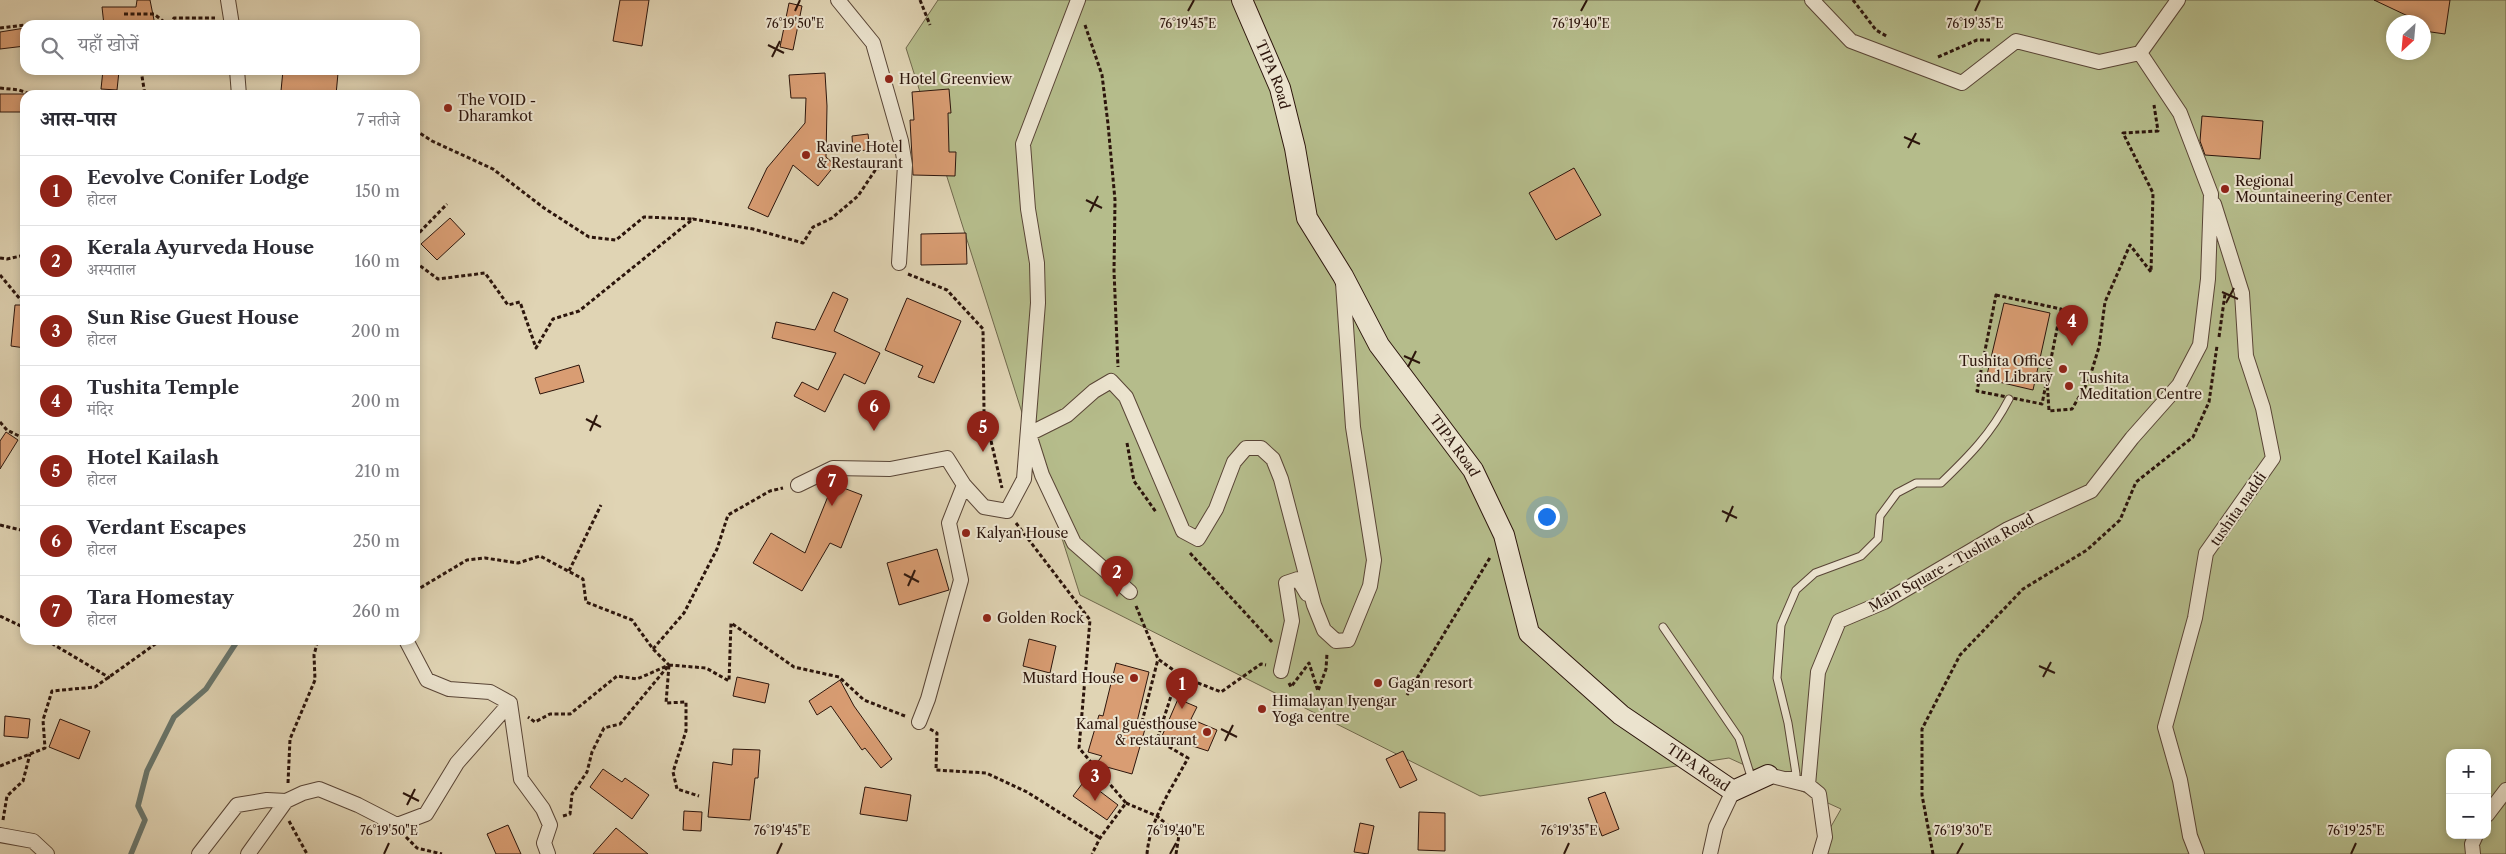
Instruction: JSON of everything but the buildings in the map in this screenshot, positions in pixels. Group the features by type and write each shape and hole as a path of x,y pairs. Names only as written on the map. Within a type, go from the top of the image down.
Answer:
{"street":[{"path":"228,0 231,20"},
{"path":"838,0 873,43 901,140 905,165 899,262"},
{"name":"TIPA Road","path":"1242,0 1280,88 1295,148 1307,218 1342,276 1379,345 1473,470 1504,535 1529,633 1622,715 1733,791 1767,779"},
{"path":"1812,0 1851,41 1962,83 2016,41 2099,62 2140,53 2178,0"},
{"path":"798,485 833,468 890,469 947,458 964,485 984,507 1007,511 1024,479 1038,304 1037,263 1028,209 1023,144 1077,1"},
{"name":"Main Square - Tushita Road","path":"1808,785 1818,672 1839,622 1884,602 2008,529 2091,491 2132,438 2178,385 2200,345 2208,280 2211,194 2180,113 2140,53"},
{"path":"238,75 239,90"},
{"name":"tushita naddi","path":"2197,854 2190,836 2180,780 2165,727 2195,618 2206,554 2272,458 2263,408 2246,356 2242,293 2211,194"},
{"path":"1281,671 1292,621 1286,583 1298,579 1314,605 1327,633 1336,641 1348,640 1370,586 1374,560 1354,428 1342,276"},
{"path":"1028,434 1068,415 1094,391 1111,381 1126,397 1183,531 1198,539 1216,509 1234,462 1246,448 1261,448 1273,459 1281,479 1314,605"},
{"path":"1028,434 1042,475 1074,543 1130,592"},
{"path":"919,722 928,699 961,580 949,523 964,485"},
{"path":"409,645 427,680 449,689 490,692 510,703"},
{"path":"199,854 237,805 267,800 286,801 303,793 319,789 358,804 397,825 426,814 457,763 510,703"},
{"path":"510,703 521,779 543,809 550,825 544,843 548,854"},
{"path":"1767,779 1808,785 1819,794 1825,838 1820,854"},
{"path":"2491,810 2506,790"},
{"path":"1705,854 1733,791"},
{"path":"248,854 286,801"},
{"path":"1710,854 1716,827"},
{"path":"0,835 33,841 47,854"},
{"path":"2473,854 2472,844 2474,839"}],"lane":[{"path":"1663,626 1767,779 1796,774 1788,724 1777,678 1781,624 1796,590 1815,573 1861,556 1878,539 1880,516 1897,493 1916,484 1941,483 1977,449 1999,419 2009,399"}],"path":[{"path":"920,0 930,26"},
{"path":"1853,0 1876,30 1892,39"},
{"path":"1077,1 1102,75 1108,124 1115,200 1114,271 1119,391"},
{"path":"124,14 154,14 162,20"},
{"path":"173,20 174,18 202,20"},
{"path":"0,28 20,26"},
{"path":"1932,60 1976,40 2016,41"},
{"path":"142,75 144,90"},
{"path":"0,88 20,90"},
{"path":"2047,380 2049,410 2072,409 2089,380 2099,347 2105,302 2130,245 2151,272 2153,193 2123,133 2158,131 2154,100 2180,113"},
{"path":"420,133 432,141 493,169 544,208 589,237 616,240 644,217 693,219 753,229 803,243 813,227 832,218 858,196 876,169"},
{"path":"420,232 447,204"},
{"path":"420,266 438,279 485,273 508,304 520,302 536,348 553,318 579,310 693,219"},
{"path":"0,258 20,256"},
{"path":"899,262 910,277 947,290 983,329 984,411 1007,511 1090,620 1079,748 1126,803 1157,816 1179,834 1176,854"},
{"path":"0,274 20,299"},
{"path":"1933,854 1922,795 1922,729 1960,655 2023,589 2087,550 2120,520 2136,482 2193,438 2209,402 2225,293"},
{"path":"1996,295 2061,309 2042,404 2009,399 1977,390 1996,295"},
{"path":"0,422 8,430 20,436"},
{"path":"1125,434 1134,481 1160,517"},
{"path":"653,649 684,612 717,549 728,515 770,491 798,485"},
{"path":"569,571 601,505"},
{"path":"0,525 20,530"},
{"path":"1407,695 1504,535"},
{"path":"1187,551 1284,656"},
{"path":"420,588 467,560 485,558 518,564 540,556 583,579 586,602 632,620 653,649 669,665 666,703 686,702 686,731 673,772 677,790 699,796"},
{"path":"1130,592 1158,659 1178,674 1222,692 1261,664 1281,671 1291,686 1309,663 1318,691 1326,669 1327,633"},
{"path":"0,616 20,626"},
{"path":"510,703 535,722 550,714 570,714 616,676 637,678 669,665 706,668 729,681 731,624 794,667 839,677 864,700 919,722 936,733 936,770 986,773 1026,792 1100,838"},
{"path":"54,645 110,678"},
{"path":"0,766 46,748 44,720 52,691 95,687 154,645"},
{"path":"307,854 289,820 286,801 290,739 315,680 314,654 317,645"},
{"path":"1142,722 1158,659"},
{"path":"543,809 554,817 570,814 572,794 587,772 592,752 604,728 620,724 669,665"},
{"path":"1147,854 1148,840 1157,816 1188,758 1156,740 1178,674"},
{"path":"0,835 7,796 23,781 30,753"},
{"path":"1092,854 1100,838 1126,803"},
{"path":"415,818 406,837 417,848 442,854"}],"green space":[{"path":"938,0 2506,0 2506,854 1820,854 1825,837 1841,809 1729,758 1480,796 1080,595 906,48"}],"waterway":[{"path":"131,854 145,820 138,806 147,771 174,717 206,689 235,645"}],"place":[{"name":"Hotel Greenview","path":"889,79"},
{"name":"The VOID - Dharamkot","path":"448,108"},
{"name":"Ravine Hotel & Restaurant","path":"806,155"},
{"name":"Regional Mountaineering Center","path":"2225,189"},
{"name":"Tushita Temple","path":"2072,346"},
{"name":"Tushita Office and Library","path":"2063,369"},
{"name":"Tushita Meditation Centre","path":"2069,386"},
{"name":"Verdant Escapes","path":"874,431"},
{"name":"Hotel Kailash","path":"983,452"},
{"name":"Tara Homestay","path":"832,506"},
{"name":"Kalyan House","path":"966,533"},
{"name":"Kerala Ayurveda House","path":"1117,597"},
{"name":"Golden Rock","path":"987,618"},
{"name":"Mustard House","path":"1134,678"},
{"name":"Gagan resort","path":"1378,683"},
{"name":"Eevolve Conifer Lodge","path":"1182,709"},
{"name":"Himalayan Iyengar Yoga centre","path":"1262,709"},
{"name":"Kamal guesthouse & restaurant","path":"1207,732"},
{"name":"Sun Rise Guest House","path":"1095,801"}]}
